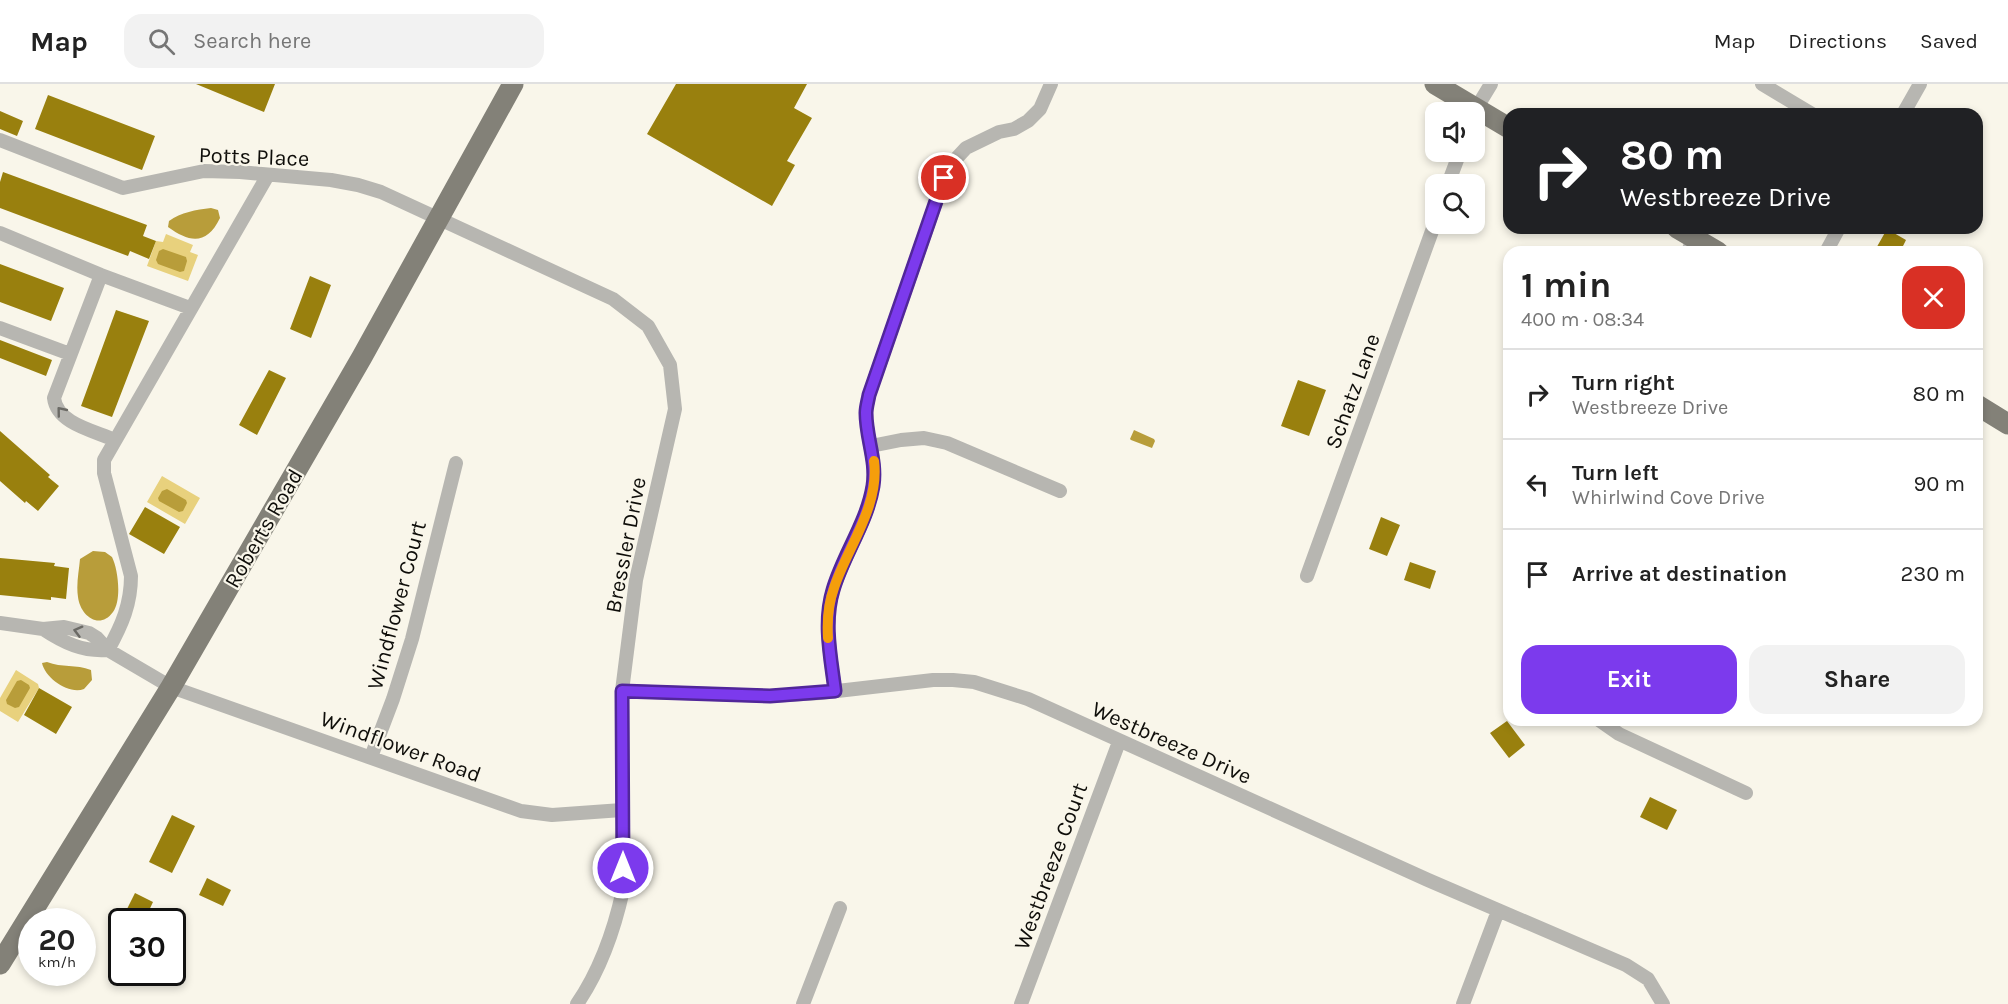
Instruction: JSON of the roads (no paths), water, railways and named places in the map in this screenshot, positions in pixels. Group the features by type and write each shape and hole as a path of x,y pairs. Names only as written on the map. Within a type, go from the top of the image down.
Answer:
{"main road":[{"name":"Roberts Road","path":"0,964 171,687 362,357 513,84"},
{"path":"1435,84 1463,102"},
{"path":"1485,115 1503,125"},
{"path":"1686,239 1703,246"},
{"path":"1983,409 2008,424"}],"street":[{"path":"835,691 828,635 828,612 833,589 868,506 873,486 874,467 866,414 869,395 944,178 953,162 966,148 1028,121 1040,109 1051,84"},
{"path":"1480,102 1491,84"},
{"path":"1762,84 1802,108"},
{"path":"1906,108 1920,84"},
{"name":"Potts Place","path":"0,141 123,188 204,171 331,180 381,192 438,219"},
{"path":"108,650 124,619 131,591 131,576 103,467 104,460 268,175"},
{"name":"Bressler Drive","path":"438,219 613,299 648,326 670,365 675,409 636,580 622,691 623,890 617,919 599,967 577,1004"},
{"path":"0,233 101,275 190,308"},
{"name":"Schatz Lane","path":"1307,576 1431,234"},
{"path":"101,275 56,388 55,404 63,416 115,440"},
{"path":"0,328 70,354"},
{"path":"871,446 924,438 946,443 1060,491"},
{"name":"Windflower Court","path":"371,758 393,699 411,639 456,463"},
{"name":"Windflower Road","path":"0,623 43,629 64,627 89,633 108,650 171,687 521,811 552,815 622,810"},
{"name":"Westbreeze Drive","path":"622,691 770,696 933,680 974,682 1001,689 1626,965 1648,979 1663,1002"},
{"path":"1608,726 1619,734 1746,793"},
{"name":"Westbreeze Court","path":"1021,1004 1119,742"},
{"path":"803,1004 840,908"},
{"path":"1463,1004 1498,910"}]}
